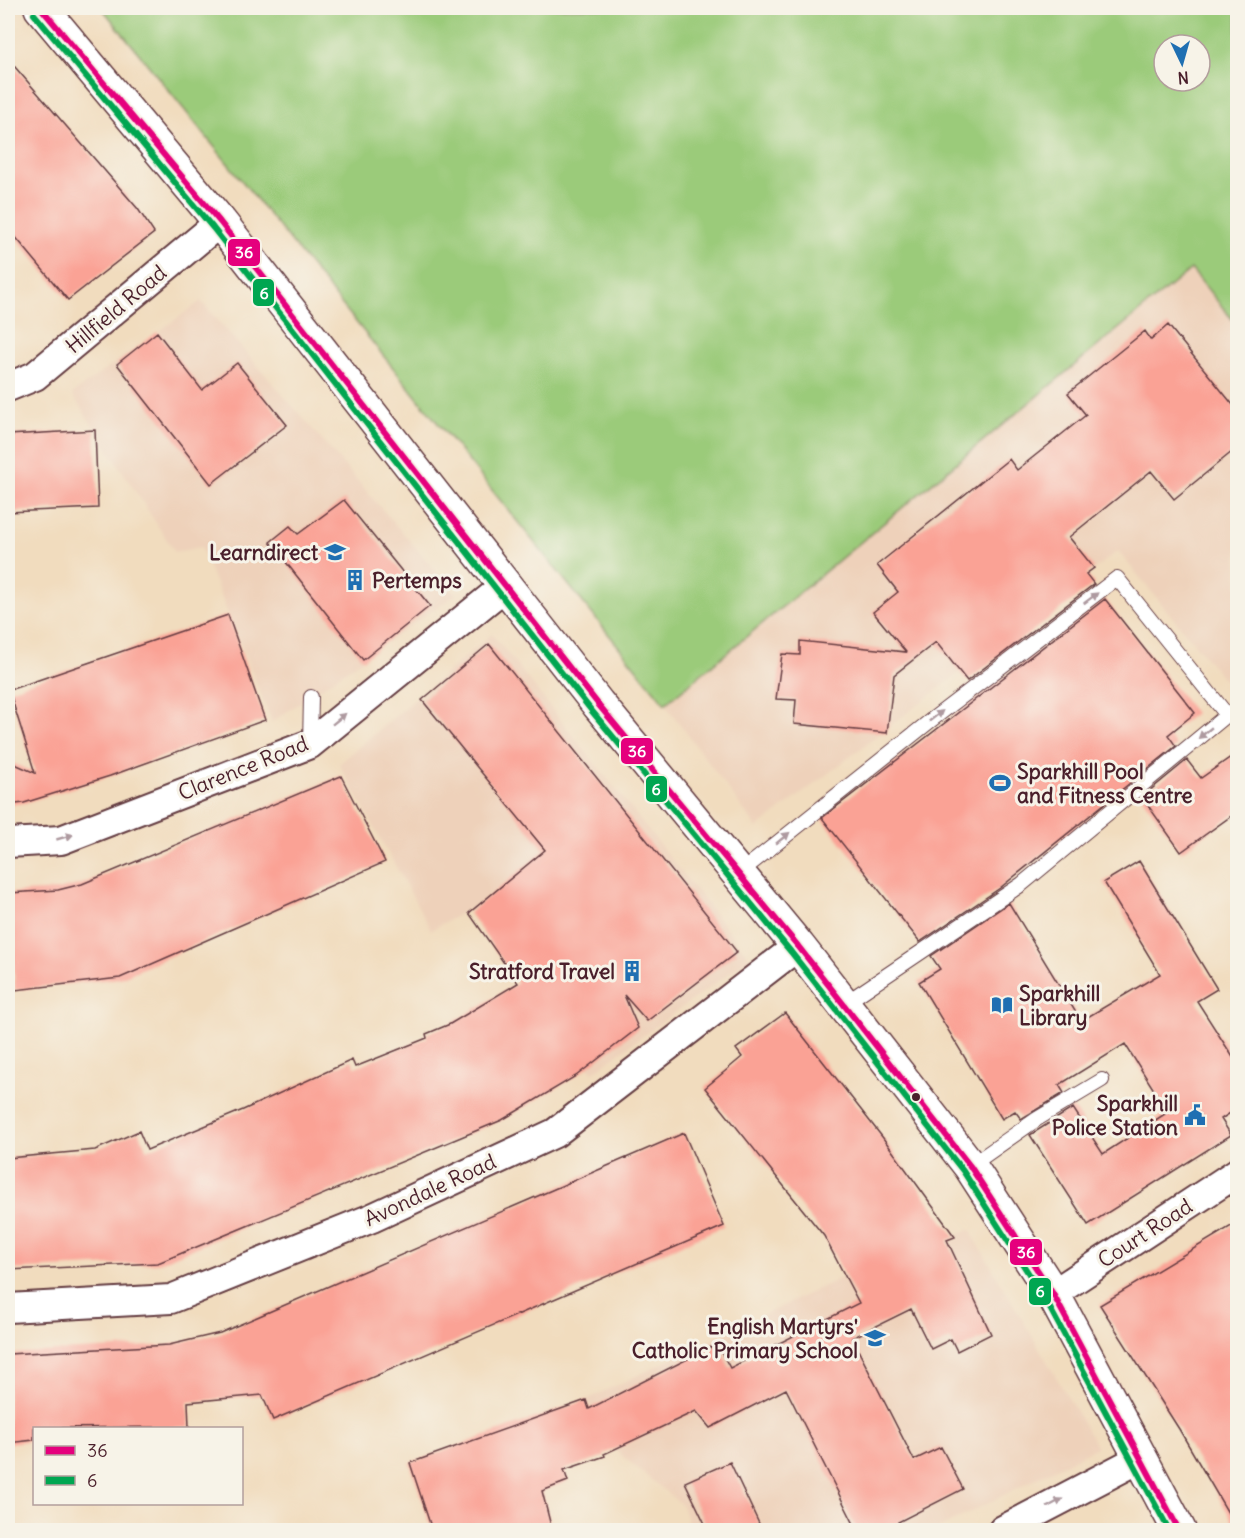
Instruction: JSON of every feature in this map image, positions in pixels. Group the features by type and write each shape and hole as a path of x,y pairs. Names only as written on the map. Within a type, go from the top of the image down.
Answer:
{"highway":[{"path":"41,8 220,222 505,586 680,806 798,946 970,1166 1053,1294 1139,1459 1179,1530"}],"street":[{"name":"Hillfield Road","path":"8,387 35,376 220,222"},
{"name":"Clarence Road","path":"8,843 61,840 310,744 505,586"},
{"name":"Avondale Road","path":"8,1308 171,1299 372,1218 555,1133 798,946"},
{"name":"Court Road","path":"1053,1294 1238,1172"},
{"path":"1003,1530 1139,1459"}],"lane":[{"path":"738,874 930,721 1117,578 1232,711 1022,884 842,1005"},
{"path":"310,744 311,697"},
{"path":"970,1166 1037,1119 1102,1080"}],"shaded area":[{"path":"1191,269 1237,325 1238,691 1235,693 1118,551 757,828 665,704"},
{"path":"201,301 456,594 272,722 201,547 175,552 72,394"},
{"path":"492,634 750,958 593,1072 557,1035 469,909 431,930 339,764"},
{"name":"English Martyrs' Catholic Primary School","path":"970,1230 1097,1447 936,1530 690,1530 682,1505 614,1449 586,1400 845,1276"}],"green space":[{"path":"102,8 1237,8 1237,325 1191,269 665,704"}],"building":[{"path":"8,59 138,209 154,233 68,300 8,228"},
{"path":"1168,325 1238,411 1238,447 1174,499 1151,471 1069,537 1094,568 1086,574 1094,584 967,681 936,642 894,675 887,733 794,724 796,700 776,699 782,654 800,655 800,641 906,652 873,612 898,592 877,565 1009,459 1017,470 1086,415 1068,393 1145,331 1151,340"},
{"path":"157,332 202,390 237,363 287,425 211,484 117,364"},
{"path":"95,430 98,508 8,512 8,435"},
{"name":"Pertemps","path":"344,500 430,606 363,660 270,542 290,526 298,534"},
{"name":"Sparkhill Pool and Fitness Centre","path":"1105,599 1195,713 1168,735 1176,746 1000,888 920,942 822,818"},
{"path":"228,615 265,720 110,776 24,803 8,805 8,761 35,773 9,690"},
{"path":"489,644 737,952 647,1021 624,995 638,1028 576,1076 502,1120 158,1263 8,1270 8,1158 95,1150 139,1131 147,1150 243,1110 352,1060 355,1067 427,1038 426,1034 450,1024 518,983 469,913 545,850 422,700"},
{"path":"1238,752 1238,811 1181,852 1142,797 1187,760 1201,778"},
{"path":"341,776 385,862 120,978 15,990 9,893 58,890 82,884"},
{"path":"1139,861 1217,989 1197,1001 1238,1065 1238,1108 1221,1119 1231,1135 1088,1225 1030,1135 1073,1108 1103,1154 1168,1112 1125,1044 1059,1085 1064,1093 1021,1119 1015,1111 1002,1119 919,982 940,969 931,956 1009,903 1081,1021 1160,974 1104,882"},
{"path":"785,1013 883,1138 955,1237 947,1240 991,1334 957,1351 951,1339 931,1349 911,1309 852,1338 914,1460 941,1447 963,1489 898,1522 902,1530 857,1530 786,1389 710,1428 696,1411 604,1454 605,1456 564,1470 568,1481 542,1491 552,1530 432,1530 410,1463 586,1400 589,1409 717,1344 730,1368 859,1303 824,1236 705,1088 742,1057 736,1049"},
{"path":"684,1133 724,1226 273,1420 262,1395 188,1402 189,1427 33,1427 33,1440 8,1443 8,1354 169,1345 220,1333"},
{"path":"1238,1222 1238,1530 1179,1429 1100,1305"},
{"path":"730,1462 762,1530 708,1530 685,1482"}],"transit line":[{"name":"36","path":"41,8 220,222 598,704 798,946 970,1166 1053,1294 1179,1530"},
{"name":"6","path":"34,14 213,228 591,710 791,952 963,1171 1045,1299 1169,1530"}],"place":[{"name":"Learndirect","path":"335,552"},
{"name":"Pertemps","path":"355,580"},
{"name":"Sparkhill Pool and Fitness Centre","path":"1000,783"},
{"name":"Stratford Travel","path":"632,971"},
{"name":"Sparkhill Library","path":"1002,1005"},
{"name":"Sparkhill Police Station","path":"1195,1115"},
{"name":"English Martyrs' Catholic Primary School","path":"875,1338"}]}
